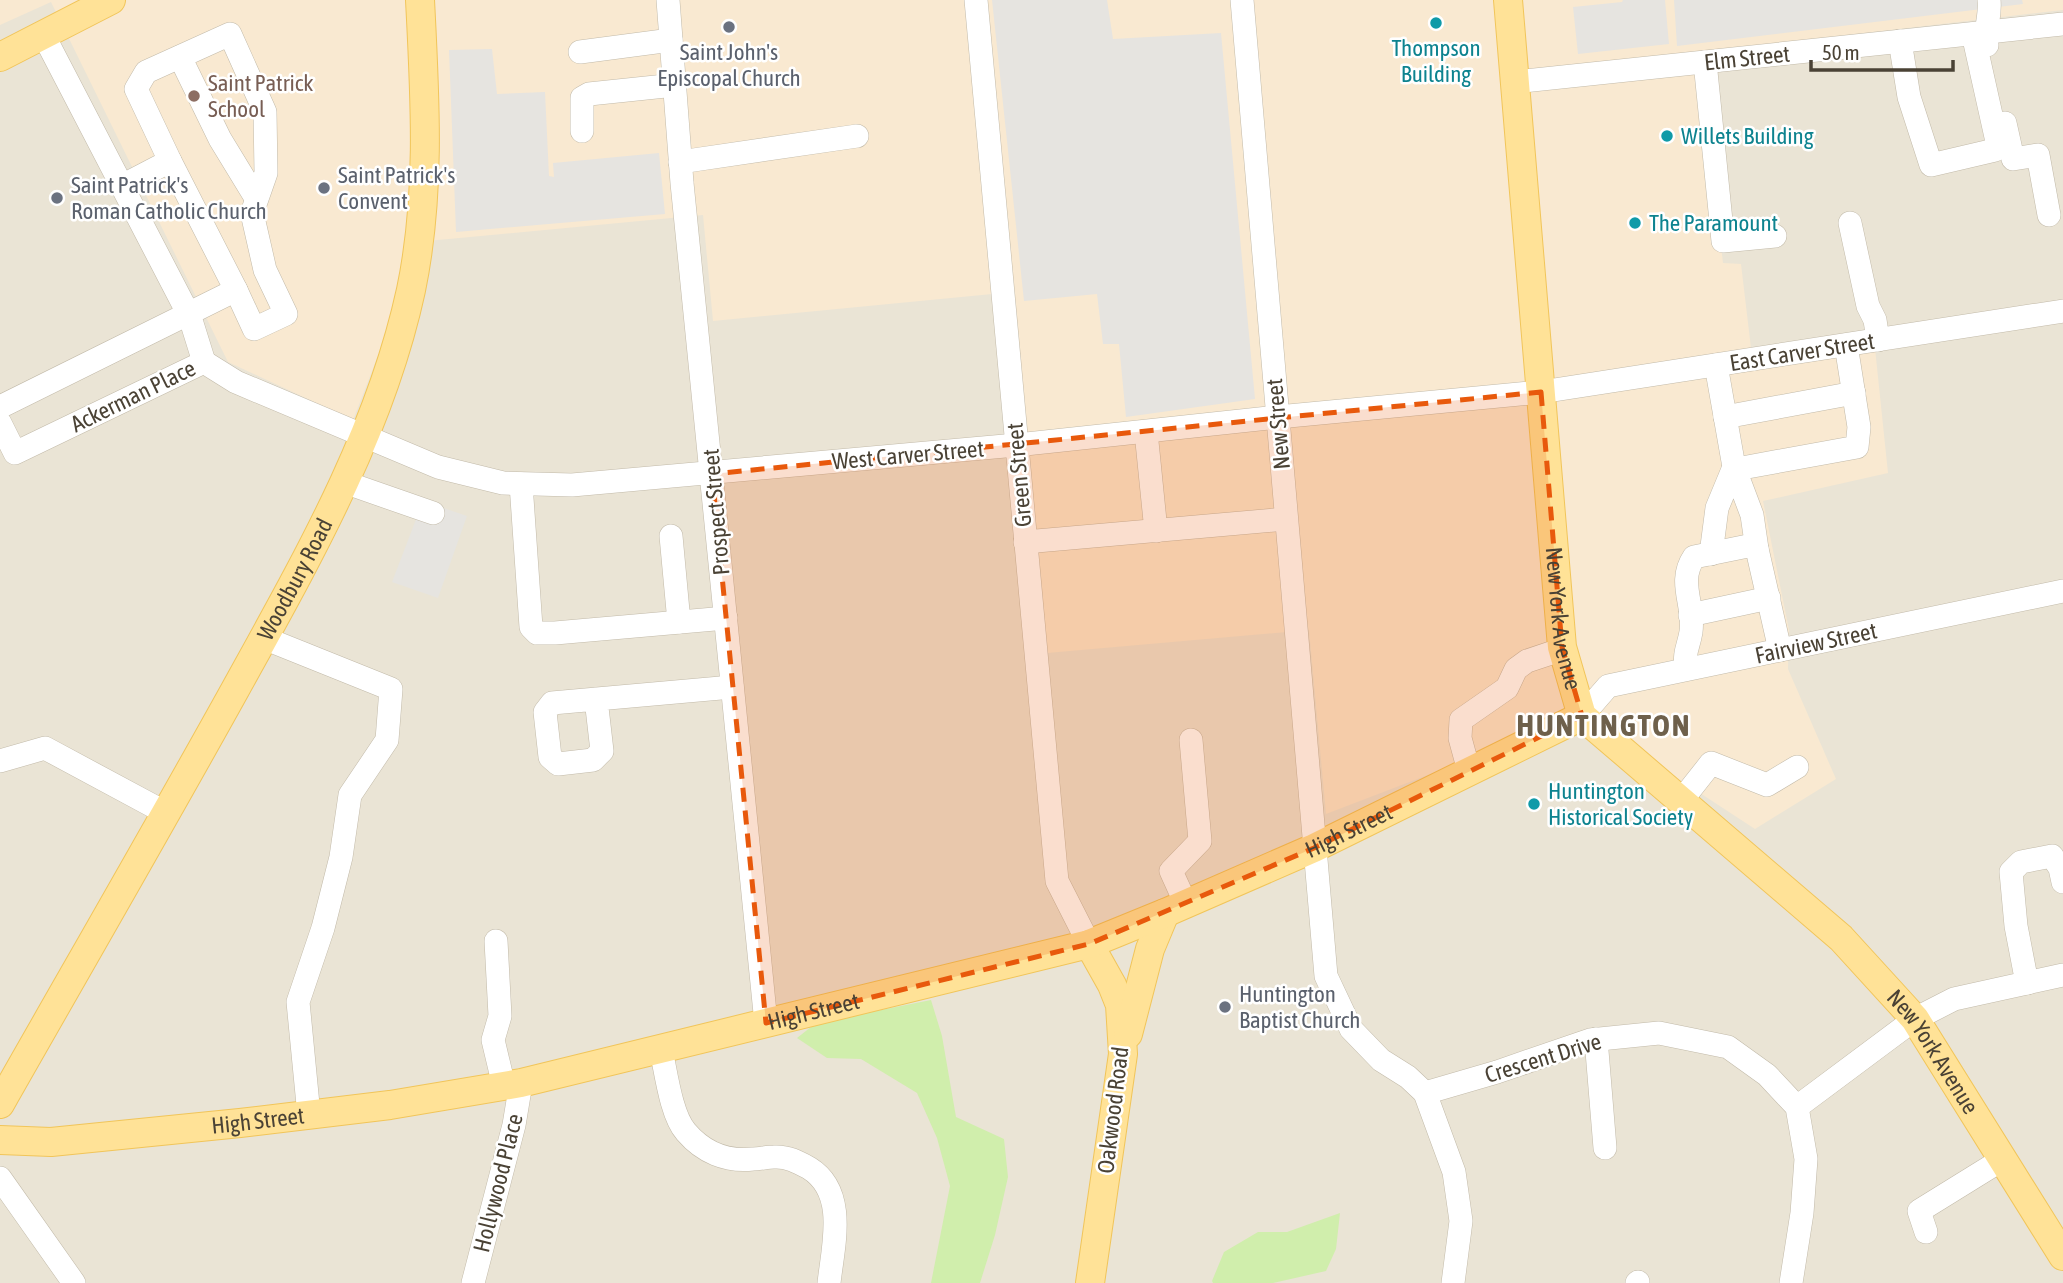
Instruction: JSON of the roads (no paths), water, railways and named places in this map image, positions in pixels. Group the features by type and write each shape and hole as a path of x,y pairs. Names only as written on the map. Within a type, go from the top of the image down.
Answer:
{"main road":[{"path":"0,57 111,0"},
{"name":"Woodbury Road","path":"0,1104 295,582 366,436 384,388 411,289 421,224 426,156 420,0"},
{"name":"New York Avenue","path":"1508,0 1563,649 1582,716 1841,938 1915,1019 2063,1256"},
{"name":"High Street","path":"0,1140 51,1142 309,1115 513,1085 1089,944 1314,848 1582,716"},
{"path":"1123,1054 1150,949 1175,909"},
{"name":"Oakwood Road","path":"1089,944 1112,985 1119,1005 1123,1054 1090,1283"}],"street":[{"name":"Prospect Street","path":"668,0 680,162 766,1023"},
{"name":"Green Street","path":"975,0 1057,881 1089,944"},
{"name":"New Street","path":"1242,0 1326,976 1351,1030 1381,1060 1408,1077 1425,1093"},
{"path":"1900,41 1909,97 1931,165 1995,150 1998,146 1979,33 1991,15 1989,0"},
{"name":"Elm Street","path":"1516,82 2063,24"},
{"path":"1979,33 2013,159 2038,155 2049,215"},
{"path":"230,34 265,111 266,173 252,213 265,270 286,314 254,329 170,161 136,89 146,72 230,34"},
{"path":"44,36 188,314 204,362"},
{"path":"580,52 671,40"},
{"path":"180,57 220,139 256,198"},
{"path":"1705,62 1723,242 1775,236"},
{"path":"582,131 582,98 589,94 674,85"},
{"path":"680,162 857,136"},
{"path":"122,186 170,161"},
{"path":"1850,223 1878,340"},
{"path":"0,407 236,290"},
{"name":"East Carver Street","path":"1541,393 2063,311"},
{"path":"1734,467 1742,468 1857,447 1859,427 1846,345"},
{"name":"Ackerman Place","path":"0,423 15,453 204,362 236,382 366,436"},
{"path":"1716,365 1734,467 1752,515 1780,650"},
{"name":"West Carver Street","path":"366,436 438,467 503,483 572,485 712,474 1541,393"},
{"path":"1726,416 1854,393"},
{"path":"1146,432 1156,531"},
{"path":"1711,554 1717,509 1734,467"},
{"path":"344,482 433,513"},
{"path":"521,484 531,627 537,633 726,618"},
{"path":"1025,542 1286,519"},
{"path":"671,536 679,622"},
{"path":"1686,670 1684,652 1691,631 1685,569 1694,557 1748,546 1757,549"},
{"name":"Fairview Street","path":"1582,716 1608,686 2063,591"},
{"path":"1690,615 1769,598"},
{"path":"264,638 391,689 387,740 350,795 341,857 323,928 298,1002 309,1115"},
{"path":"1469,771 1460,738 1461,720 1507,688 1516,669 1527,661 1563,649"},
{"path":"596,699 732,687"},
{"path":"1175,909 1171,872 1200,841 1191,740"},
{"path":"0,761 45,748 166,813"},
{"path":"1681,800 1712,763 1767,785 1797,768"},
{"path":"2027,983 2016,926 2011,872 2021,862 2052,856 2060,868 2063,882"},
{"path":"496,941 500,1016 493,1040 513,1085"},
{"path":"1791,1283 1802,1213 1806,1159 1797,1107 1915,1019 1954,999 2063,975"},
{"name":"Crescent Drive","path":"1425,1093 1595,1039 1659,1033 1728,1047 1767,1075 1797,1107"},
{"path":"1595,1039 1605,1148"},
{"path":"661,1050 676,1112 685,1131 714,1155 731,1159 750,1160 775,1156 796,1160 815,1172 827,1185 833,1202 835,1222 829,1283"},
{"name":"Hollywood Place","path":"473,1283 514,1125 513,1085"},
{"path":"1425,1093 1454,1172 1461,1221 1453,1283"},
{"path":"1926,1233 1919,1211 2003,1159"},
{"path":"0,1178 74,1283"}],"place":[{"name":"Thompson Building","path":"1436,23"},
{"name":"Saint John's Episcopal Church","path":"729,27"},
{"name":"Saint Patrick School","path":"194,96"},
{"name":"Willets Building","path":"1667,136"},
{"name":"Saint Patrick's Convent","path":"324,188"},
{"name":"Saint Patrick's Roman Catholic Church","path":"57,198"},
{"name":"The Paramount","path":"1635,223"},
{"name":"Huntington Historical Society","path":"1534,804"},
{"name":"Huntington Baptist Church","path":"1225,1007"}],"district":[{"name":"HUNTINGTON","path":"1604,726"}]}
